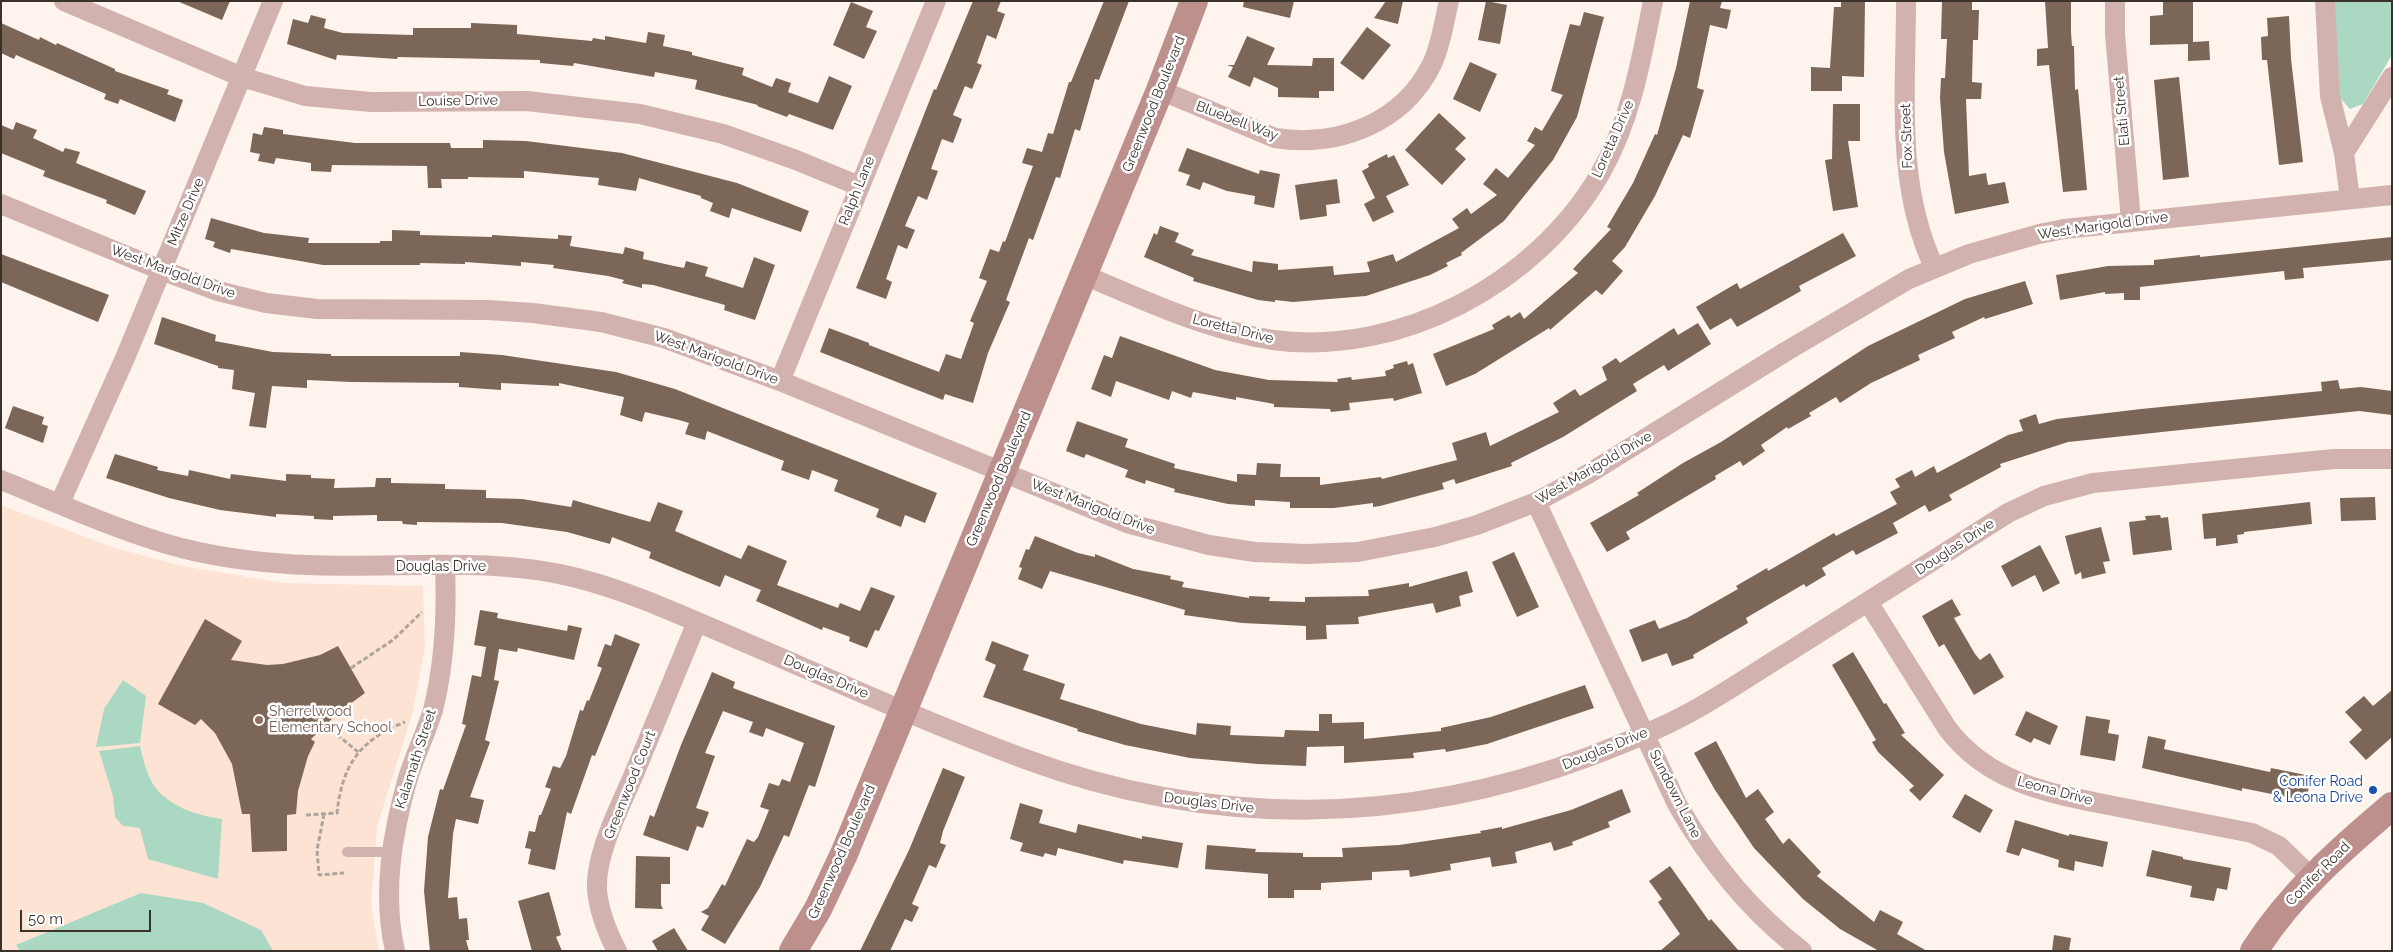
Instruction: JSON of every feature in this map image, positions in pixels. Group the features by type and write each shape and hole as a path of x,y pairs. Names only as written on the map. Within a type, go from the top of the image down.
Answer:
{"street":[{"name":"Louise Drive","path":"64,1 242,77 305,96 362,101 527,100 640,114 723,134 796,160 859,186"},
{"name":"Mitze Drive","path":"60,504 161,270 273,1"},
{"name":"Ralph Lane","path":"780,381 936,1"},
{"name":"Greenwood Boulevard","path":"793,951 818,909 844,854 1160,90 1194,1"},
{"name":"Bluebell Way","path":"1160,90 1275,138 1324,140 1351,134 1383,118 1414,92 1433,61 1448,1"},
{"name":"Loretta Drive","path":"1084,275 1174,314 1209,326 1288,341 1312,342 1368,336 1426,319 1460,304 1501,279 1548,241 1580,204 1600,174 1634,93 1653,1"},
{"name":"Fox Street","path":"1906,1 1906,167 1917,224 1934,267"},
{"name":"Elati Street","path":"2115,1 2115,34 2131,221"},
{"path":"2325,1 2330,96 2344,153 2350,199"},
{"path":"2344,153 2392,77"},
{"name":"West Marigold Drive","path":"1,204 161,270 218,291 289,306 355,310 488,310 532,313 601,322 664,338 780,381 1127,523 1209,546 1255,552 1315,553 1358,552 1388,547 1477,525 1536,502 1588,474 1909,279 1969,254 2039,234 2131,221 2392,195"},
{"name":"Douglas Drive","path":"1,480 152,540 229,558 341,567 486,567 554,573 600,585 697,622 903,710 1076,777 1169,799 1256,809 1361,809 1447,798 1506,784 1563,766 1645,734 1689,713 2008,513 2060,491 2093,483 2157,476 2334,459 2392,459"},
{"name":"Sundown Lane","path":"1536,502 1677,804 1702,845 1732,885 1764,919 1802,951"},
{"name":"Kalamath Street","path":"394,951 390,902 391,852 409,777 433,710 442,666 447,612 445,566"},
{"name":"Leona Drive","path":"1868,602 1947,728 1961,747 1982,764 2012,780 2053,794 2252,834 2279,846 2312,878"},
{"name":"Greenwood Court","path":"617,951 610,938 600,908 597,888 600,866 612,827 697,622"},
{"name":"Conifer Road","path":"2254,951 2287,904 2312,878 2391,808"}],"lane":[{"path":"347,852 391,852"}],"path":[{"path":"351,668 393,640 422,612"},
{"path":"312,717 358,752"},
{"path":"306,815 337,813 340,788 346,769 358,752 382,732 404,722"},
{"path":"324,814 318,850 319,875 344,874"}],"shaded area":[{"path":"1,505 112,547 182,566 283,583 423,586 425,648 412,714 377,827 371,904 379,951 1,951"}],"green space":[{"path":"2334,1 2392,1 2392,55 2363,104 2350,109 2340,98"},
{"path":"123,680 146,696 140,743 96,747 104,709"},
{"path":"140,746 151,780 159,792 184,809 222,819 218,879 148,859 140,828 123,826 115,817 113,796 99,751"},
{"path":"141,893 203,903 261,930 273,951 20,951 16,945"}],"building":[{"path":"177,1 230,1 222,20"},
{"path":"973,1 1001,1 997,11 1005,14 996,39 987,35 977,63 982,65 972,89 965,86 953,115 962,119 953,143 942,139 931,169 938,171 927,200 918,196 905,226 915,230 907,249 898,245 886,279 892,282 886,299 856,288 934,89 936,90"},
{"path":"1104,1 1129,1 1099,80 1095,79 1080,131 1075,129 1060,178 1056,177 1033,240 1029,238 1006,300 1010,302 988,353 973,403 945,394 943,400 820,352 829,328 939,372 946,354 961,359 974,323 970,321 987,281 979,278 990,249 999,252 1003,241 1005,242 1033,166 1022,163 1027,148 1042,152 1048,133 1053,134 1069,82 1071,82"},
{"path":"1244,1 1294,1 1290,18 1243,7"},
{"path":"1386,1 1403,1 1398,24 1374,18"},
{"path":"1486,1 1507,5 1500,44 1478,40"},
{"path":"1690,1 1722,1 1720,8 1731,10 1727,29 1710,25 1697,88 1704,90 1690,138 1683,135 1655,196 1625,247 1612,261 1623,271 1602,295 1596,290 1550,330 1549,328 1475,374 1446,386 1433,354 1494,329 1492,325 1509,315 1511,318 1520,312 1524,319 1578,273 1573,269 1611,229 1607,227 1633,183 1655,134 1657,135 1676,68"},
{"path":"1841,1 1865,1 1864,77 1842,76 1842,91 1811,91 1811,67 1830,68 1834,7 1841,7"},
{"path":"1942,1 1972,1 1972,10 1979,10 1978,40 1973,40 1972,82 1982,83 1981,99 1966,99 1969,176 1986,173 1988,185 2005,182 2009,203 1955,214 1944,152 1940,98 1941,78 1945,78 1947,39 1941,39"},
{"path":"2045,1 2071,1 2075,90 2078,89 2087,190 2063,192 2049,65 2037,66 2037,49 2048,48"},
{"path":"2163,1 2193,1 2193,42 2209,41 2210,60 2188,61 2188,44 2150,45 2150,16 2163,15"},
{"path":"851,2 873,11 866,27 877,31 864,59 833,45"},
{"path":"1584,12 1604,17 1577,117 1553,160 1504,221 1461,253 1462,255 1446,263 1448,266 1430,275 1366,296 1293,302 1275,300 1275,302 1258,300 1193,281 1194,278 1144,257 1154,233 1157,235 1160,226 1179,233 1175,242 1194,250 1191,255 1252,272 1253,261 1278,264 1278,270 1333,266 1334,275 1370,272 1367,262 1393,254 1396,262 1459,228 1452,219 1467,208 1471,214 1497,195 1483,184 1496,168 1508,178 1535,145 1527,141 1535,127 1542,131 1563,95 1551,91 1570,24 1580,26"},
{"path":"311,15 326,19 324,28 343,33 413,35 413,28 471,28 471,23 517,25 517,34 592,41 593,38 605,40 605,36 646,43 648,32 665,35 663,46 692,52 692,55 744,68 742,75 772,87 776,78 791,83 788,92 818,103 829,76 852,86 833,130 789,114 787,117 758,105 695,89 697,80 655,72 654,77 574,63 573,66 540,63 540,60 398,57 397,59 337,55 336,60 287,44 293,19 308,23"},
{"path":"2289,16 2291,59 2303,162 2279,165 2267,60 2262,60 2261,37 2268,36 2267,18"},
{"path":"1,23 39,40 40,37 56,45 57,43 115,69 115,71 169,90 167,94 183,100 175,122 120,99 118,104 104,99 106,94 16,55 14,59 1,53"},
{"path":"1367,27 1391,45 1363,80 1340,63"},
{"path":"1247,36 1275,48 1267,65 1312,66 1313,58 1334,58 1334,91 1319,91 1319,98 1278,97 1278,88 1254,77 1250,87 1228,77 1233,67 1227,65 1234,65"},
{"path":"1470,62 1497,74 1480,112 1453,99"},
{"path":"2179,77 2189,177 2163,180 2154,80"},
{"path":"1833,104 1860,104 1860,141 1848,141 1858,207 1833,211 1825,160 1832,159"},
{"path":"1439,113 1466,138 1455,149 1466,159 1442,185 1405,150"},
{"path":"16,122 37,130 33,138 63,152 65,148 80,152 76,163 146,191 135,215 106,203 107,200 43,176 45,171 1,153 1,125 13,130"},
{"path":"264,127 283,130 283,134 355,143 450,143 451,148 483,148 483,140 526,141 622,153 737,183 809,211 801,232 732,208 729,218 710,211 713,203 701,198 701,196 639,178 636,191 598,185 599,178 524,171 524,178 468,177 468,179 441,179 442,188 428,188 427,166 332,165 331,172 311,171 311,163 276,158 274,164 258,161 260,154 250,152 253,133 262,135"},
{"path":"1187,148 1259,174 1260,170 1280,174 1274,208 1254,204 1255,196 1227,191 1203,182 1200,190 1186,185 1190,175 1178,171"},
{"path":"1387,154 1388,158 1394,155 1409,185 1386,196 1394,212 1373,222 1364,204 1375,198 1362,171 1369,167 1368,164"},
{"path":"1337,179 1340,203 1326,205 1327,216 1300,220 1295,185"},
{"path":"211,218 264,233 309,238 308,243 380,243 380,241 392,241 392,230 420,231 420,235 492,237 492,235 558,239 558,235 572,236 570,246 623,254 625,247 644,252 643,259 684,268 686,261 708,267 705,276 743,288 754,257 775,265 755,320 724,310 725,305 653,285 642,284 642,288 622,283 624,280 553,268 554,265 521,262 521,266 465,262 465,264 420,263 420,265 323,265 231,249 230,253 213,247 215,242 205,239"},
{"path":"1843,233 1856,256 1799,286 1801,291 1737,327 1731,318 1710,330 1696,307 1737,283 1740,289"},
{"path":"2392,237 2392,260 2303,268 2304,278 2285,280 2284,271 2140,287 2140,300 2124,300 2124,293 2105,294 2105,292 2060,300 2056,275 2108,266 2154,265 2154,260"},
{"path":"1,254 109,295 98,322 1,282"},
{"path":"2025,281 2033,304 1985,319 1984,317 1952,332 1955,338 1918,355 1920,360 1871,383 1840,403 1836,397 1809,413 1811,416 1788,429 1787,427 1761,445 1765,451 1743,466 1740,461 1715,476 1716,479 1626,532 1630,539 1607,552 1590,523 1639,495 1637,493 1683,463 1721,442 1868,346 1965,299"},
{"path":"162,317 216,335 215,341 273,352 331,354 331,356 460,356 460,352 502,355 616,372 675,389 937,493 925,523 905,515 901,527 876,517 879,509 834,491 838,480 812,470 809,480 781,470 784,461 707,431 705,440 685,434 689,423 679,420 645,412 642,422 620,415 624,397 559,383 559,386 501,383 501,390 459,387 459,383 307,380 307,388 272,386 266,428 249,426 255,393 232,389 234,370 218,368 218,366 154,344"},
{"path":"1698,323 1711,344 1668,371 1664,365 1633,384 1637,391 1563,437 1511,463 1512,466 1456,484 1454,479 1442,483 1444,489 1380,506 1373,507 1373,503 1334,508 1290,508 1290,502 1255,500 1255,506 1228,504 1174,492 1175,489 1146,480 1145,484 1125,477 1128,470 1086,454 1084,458 1066,451 1077,421 1128,439 1125,447 1175,464 1174,468 1237,482 1237,474 1256,475 1257,463 1281,464 1280,477 1320,477 1320,485 1381,477 1382,479 1457,460 1452,443 1486,432 1490,446 1559,412 1553,403 1575,389 1580,396 1607,380 1602,367 1616,358 1620,363 1674,328 1678,335"},
{"path":"1120,336 1215,370 1269,380 1338,382 1337,379 1351,377 1352,380 1386,376 1385,371 1394,368 1393,365 1407,361 1408,365 1413,363 1422,393 1394,401 1393,398 1349,403 1350,410 1331,412 1330,409 1274,407 1274,404 1236,397 1236,400 1193,392 1191,398 1172,391 1169,400 1116,381 1111,397 1091,389 1104,355 1112,358"},
{"path":"2338,380 2340,389 2361,387 2392,391 2392,415 2359,411 2068,442 2000,464 2001,467 1949,495 1952,500 1929,512 1925,505 1893,523 1898,533 1856,555 1853,550 1822,568 1826,575 1806,587 1804,584 1746,618 1748,623 1693,655 1694,658 1672,666 1667,653 1642,662 1629,630 1655,620 1659,629 1687,618 1738,589 1736,586 1767,568 1768,571 1834,533 1836,536 1897,504 1890,492 1900,487 1895,479 1912,470 1915,477 1934,466 1937,473 2008,435 2023,431 2019,420 2036,414 2039,424 2057,419 2141,409 2322,391 2321,382"},
{"path":"13,406 44,417 42,424 48,426 43,443 5,428"},
{"path":"115,454 158,467 157,470 188,476 189,470 230,479 231,474 286,481 286,474 311,475 311,478 335,479 334,488 375,487 376,478 391,478 391,483 445,484 445,489 486,490 486,498 522,499 571,507 573,500 650,522 658,502 683,511 675,531 741,559 748,545 787,561 777,585 838,608 840,603 860,611 871,587 895,596 879,631 875,630 867,648 849,641 850,637 823,627 822,630 756,601 761,590 725,575 720,587 649,558 651,552 612,537 610,544 567,532 502,523 417,522 417,525 403,524 402,521 377,521 377,515 333,516 333,520 314,519 314,516 276,514 276,517 220,510 169,498 106,478"},
{"path":"2375,497 2376,520 2341,521 2340,498"},
{"path":"2310,502 2312,524 2244,532 2244,534 2237,535 2238,543 2216,546 2216,538 2204,539 2202,514"},
{"path":"2160,515 2161,518 2168,517 2172,550 2133,555 2129,522 2146,520 2145,516"},
{"path":"2101,527 2110,561 2103,562 2106,573 2082,579 2081,572 2075,575 2065,536"},
{"path":"1035,536 1078,553 1095,557 1095,554 1133,569 1171,576 1170,579 1184,582 1182,587 1249,598 1249,596 1270,597 1269,601 1305,602 1305,597 1369,596 1368,590 1409,583 1409,587 1467,571 1473,592 1459,596 1461,606 1436,613 1433,603 1358,617 1359,624 1326,625 1327,639 1306,640 1306,626 1242,623 1184,615 1185,610 1050,571 1042,589 1018,579 1022,568 1019,567 1026,549 1029,550"},
{"path":"2040,545 2060,583 2043,592 2035,575 2012,587 2001,566"},
{"path":"1514,552 1539,607 1517,617 1492,562"},
{"path":"1952,599 1961,615 1954,618 1975,654 1980,660 1990,653 2004,677 1974,695 1944,644 1939,647 1922,616"},
{"path":"480,610 498,613 497,618 567,631 568,625 582,628 574,660 518,648 517,652 499,649 494,680 499,681 485,740 490,742 470,797 484,800 478,824 456,819 453,834 448,898 457,897 459,919 467,918 469,940 466,940 469,951 430,951 424,891 428,837 440,789 443,790 466,725 462,724 472,675 481,677 486,647 474,645"},
{"path":"205,619 242,641 231,660 267,665 283,664 320,655 338,646 365,693 339,712 311,739 315,742 308,756 298,791 296,814 287,815 287,851 252,852 250,814 242,814 232,764 215,733 201,719 195,725 158,704"},
{"path":"615,634 640,644 595,756 592,755 571,814 567,812 555,870 528,864 531,849 525,848 529,831 535,832 539,815 541,815 551,789 545,787 553,766 560,768 566,756 580,710 583,711 587,700 589,701 602,668 597,666 605,644 611,646"},
{"path":"992,641 1029,655 1023,670 1065,684 1060,699 1141,724 1196,735 1197,723 1231,726 1230,735 1284,737 1285,730 1319,731 1319,714 1332,714 1332,723 1364,722 1364,739 1441,731 1441,728 1491,717 1585,685 1594,708 1487,744 1446,752 1445,749 1413,753 1414,758 1344,763 1344,746 1307,747 1306,766 1190,758 1125,745 1077,731 1078,729 983,697 996,665 985,660"},
{"path":"1853,652 1884,704 1886,703 1905,733 1901,735 1944,775 1920,801 1909,790 1914,786 1878,752 1872,742 1876,740 1832,665"},
{"path":"712,672 735,682 733,688 835,726 815,787 809,785 789,837 784,835 760,887 725,944 701,930 709,916 701,912 708,908 722,884 725,886 747,839 754,842 758,837 769,810 760,807 769,783 779,786 782,779 790,782 804,743 766,728 763,737 749,732 753,722 723,711 705,753 715,756 696,808 709,812 703,828 697,826 688,851 643,835 650,815 654,817 681,745"},
{"path":"2392,690 2392,737 2366,760 2349,742 2362,730 2345,712 2364,696 2373,706"},
{"path":"2026,711 2058,726 2050,745 2034,738 2031,743 2015,735"},
{"path":"2086,716 2110,720 2108,733 2119,735 2115,761 2080,755"},
{"path":"2148,736 2166,740 2164,749 2270,772 2271,768 2311,776 2306,801 2242,788 2242,791 2142,768"},
{"path":"1716,741 1746,798 1758,789 1774,812 1765,819 1783,844 1789,838 1821,872 1817,876 1874,922 1880,910 1903,922 1897,934 1927,951 1879,951 1840,929 1803,899 1754,848 1715,790 1694,753"},
{"path":"943,768 965,777 943,831 940,843 946,845 936,868 929,865 912,904 919,907 912,922 905,919 890,951 860,951 909,850"},
{"path":"1622,789 1631,812 1608,822 1610,827 1572,842 1573,845 1554,851 1551,842 1515,852 1517,863 1492,867 1490,857 1450,864 1451,870 1410,877 1409,870 1372,872 1372,880 1321,883 1321,890 1294,890 1294,898 1268,898 1268,874 1205,869 1207,845 1256,849 1255,852 1303,853 1303,857 1343,857 1342,848 1399,845 1481,833 1480,831 1502,827 1502,829 1571,810"},
{"path":"1965,794 1993,810 1980,833 1952,817"},
{"path":"1020,803 1043,810 1039,823 1076,833 1078,824 1142,839 1142,836 1183,843 1178,868 1124,860 1123,864 1058,848 1056,856 1045,853 1043,857 1020,851 1023,843 1010,839"},
{"path":"2015,820 2069,836 2069,834 2108,842 2103,867 2075,861 2074,871 2058,867 2059,860 2022,848 2019,856 2006,852"},
{"path":"2152,850 2183,857 2183,859 2231,868 2227,890 2217,888 2214,901 2190,897 2192,886 2146,876"},
{"path":"636,856 670,857 670,884 661,884 661,905 663,909 635,908"},
{"path":"1670,866 1709,921 1711,919 1739,951 1660,951 1680,934 1658,902 1662,899 1649,881"},
{"path":"549,892 561,935 556,937 562,951 532,951 518,901"},
{"path":"674,928 688,951 658,951 652,941"},
{"path":"2054,935 2071,938 2069,951 2052,951"}],"place":[{"name":"Sherrelwood Elementary School","path":"259,720"},
{"name":"Conifer Road & Leona Drive","path":"2373,790"}]}
